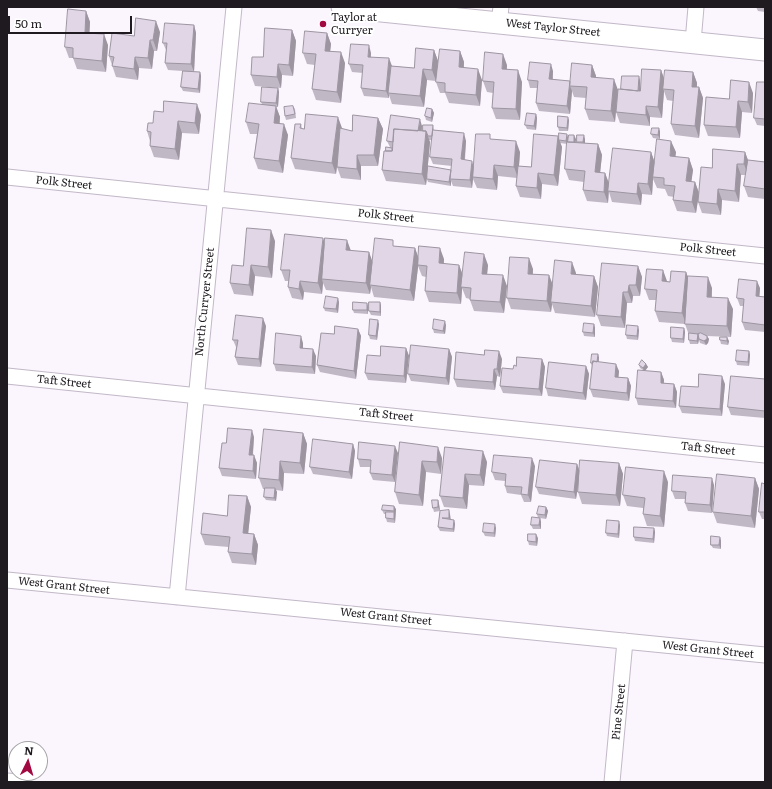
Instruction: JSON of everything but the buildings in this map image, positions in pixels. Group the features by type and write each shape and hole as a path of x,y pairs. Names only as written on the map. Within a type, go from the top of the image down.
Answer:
{"street":[{"name":"North Curryer Street","path":"177,597 234,7"},
{"name":"West Taylor Street","path":"342,7 500,15 693,42 765,50"},
{"path":"693,42 696,7"},
{"name":"Polk Street","path":"7,177 765,256"},
{"name":"Taft Street","path":"7,376 765,454"},
{"name":"West Grant Street","path":"7,580 765,656"},
{"name":"Pine Street","path":"612,782 625,641"},
{"path":"7,781 20,782"}],"place":[{"name":"Taylor at Curryer","path":"323,24"}]}
